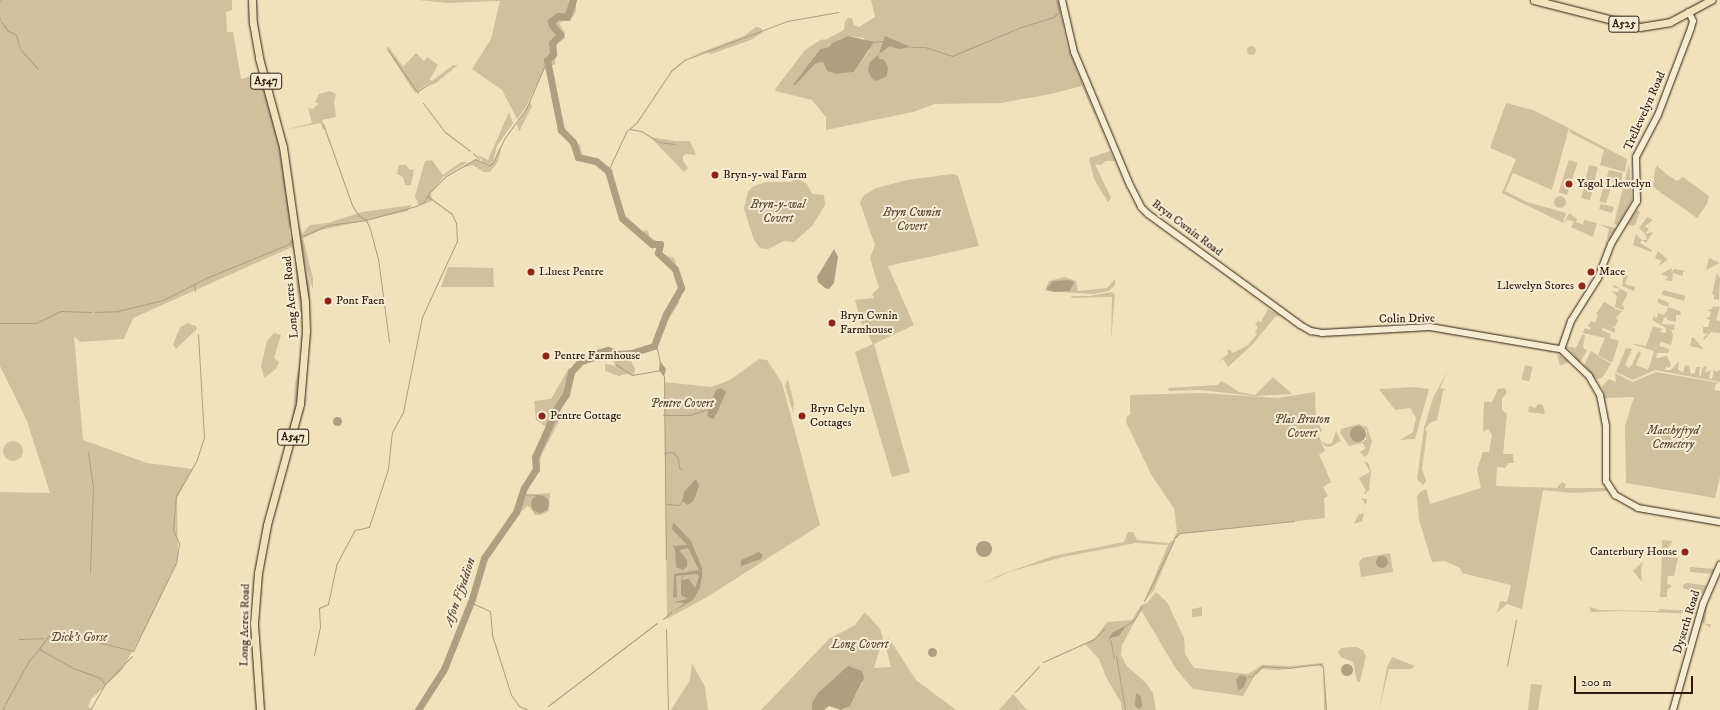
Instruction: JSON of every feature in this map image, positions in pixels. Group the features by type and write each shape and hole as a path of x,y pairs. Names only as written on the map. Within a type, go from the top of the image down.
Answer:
{"main road":[{"name":"Long Acres Road","path":"252,0 253,23 259,58 283,147 305,302 306,331 300,404 267,525 258,573 254,624 260,710"},
{"name":"A525","path":"1534,0 1640,28 1670,22 1711,0"}],"street":[{"name":"Bryn Cwnin Road","path":"1062,0 1074,52 1130,185 1146,212 1307,330 1315,332 1349,332"},
{"name":"Trellewelyn Road","path":"1561,349 1571,321 1598,278 1611,244 1637,201 1636,156 1658,115 1691,28 1692,21 1689,12"},
{"name":"Colin Drive","path":"1349,332 1430,328 1561,349"},
{"path":"1561,349 1589,376 1600,395 1606,426 1606,480 1615,495 1638,508 1720,522"},
{"name":"Dyserth Road","path":"1673,710 1703,604 1720,565"}],"green space":[{"name":"Dick's Gorse","path":"0,0 232,0 232,10 226,12 227,32 233,32 241,79 255,75 261,76 275,121 291,223 289,231 291,242 294,239 298,267 303,328 297,291 295,253 292,247 133,318 124,339 80,342 74,336 83,440 147,463 193,469 177,498 178,560 153,613 122,670 91,699 88,707 94,710 0,710 0,492 50,493 27,421 0,366"},
{"path":"418,0 572,0 566,17 557,15 550,20 551,25 560,35 552,42 552,53 526,107 517,119 502,90 472,69 491,39 500,1 447,3"},
{"path":"574,0 576,0 576,11 573,17 559,23 565,33 565,38 557,44 555,64 550,67 548,62 554,54 554,43 561,34 552,21 558,17 568,17 573,10"},
{"path":"871,0 1058,0 1067,45 1108,146 1082,86 1051,94 1001,103 935,104 913,112 826,130 826,117 812,100 775,91 805,50 820,40 827,39 844,30 845,21 848,18 852,18 854,25 859,27 875,17","holes":["848,36 864,38 869,51 854,72 836,74 827,71 823,62 809,63 820,49 829,47 832,43"]},
{"path":"756,27 761,28 763,32 751,40 711,54 707,52 691,56 744,36"},
{"path":"1249,46 1253,46 1255,50 1253,54 1249,54 1247,52 1247,48"},
{"path":"389,47 403,67 416,53 424,61 427,57 433,61 438,65 430,79 432,81 453,65 458,65 436,83 429,86 427,84 415,93 386,48"},
{"path":"330,91 336,94 334,102 336,117 322,120 326,130 322,128 321,123 284,130 312,123 308,108 313,109 318,104 315,102 319,94"},
{"path":"530,102 532,106 519,132 517,124"},
{"path":"1506,103 1533,110 1569,128 1552,190 1513,173 1505,191 1527,202 1566,213 1563,223 1502,193 1516,159 1490,148"},
{"path":"509,112 513,123 497,146 493,161 489,164 484,163 478,155 488,160"},
{"path":"1570,129 1627,159 1625,172 1600,165 1604,150 1569,132"},
{"path":"650,137 675,141 690,141 696,155 686,154 683,156 683,161 688,168 684,172"},
{"path":"575,140 580,145 582,154 587,160 576,153"},
{"path":"499,148 501,152 497,163 490,172 483,172 473,165 461,168 476,160 489,165 494,162"},
{"path":"1110,151 1115,161 1106,161 1101,165 1095,164 1111,198 1108,202 1094,179 1089,158"},
{"path":"432,160 443,175 461,162 468,162 443,177 431,193 432,201 419,206 415,196 425,161"},
{"path":"1569,160 1578,163 1567,195 1558,192"},
{"path":"1629,164 1632,201 1618,225 1614,224"},
{"path":"1659,164 1658,167 1669,176 1677,181 1683,177 1709,196 1707,204 1697,218 1653,187 1655,169"},
{"path":"399,165 406,165 409,169 414,170 411,185 405,185 403,177 397,174"},
{"path":"1589,165 1598,167 1590,200 1581,198"},
{"path":"1609,170 1622,173 1622,184 1606,180"},
{"name":"Bryn Cwnin Covert","path":"952,174 958,176 979,246 888,266 914,325 874,344 910,472 892,477 855,352 873,344 861,322 855,300 874,298 872,294 879,288 870,258 875,245 860,203 863,196 876,188 907,180"},
{"name":"Bryn-y-wal Covert","path":"796,178 807,184 812,194 824,195 825,205 812,226 794,242 784,241 768,249 760,248 754,240 744,209 748,191 754,186 766,182 791,182"},
{"path":"1604,185 1611,187 1606,203 1599,201"},
{"path":"1558,196 1562,196 1566,202 1562,208 1558,208 1554,204 1554,200"},
{"path":"1601,204 1614,207 1612,213 1599,209"},
{"path":"412,205 408,211 321,230 303,238 313,278 313,290 304,262 299,225 302,234 310,225 328,223 362,212"},
{"path":"1637,210 1645,215 1640,212 1635,225 1631,226 1628,224"},
{"path":"1569,213 1577,219 1576,222 1583,225 1584,220 1597,223 1593,237 1571,227 1574,221 1567,220 1564,224"},
{"path":"1647,217 1653,220 1645,226 1649,229 1645,234 1639,228"},
{"path":"1598,224 1616,228 1608,241 1607,237 1609,229"},
{"path":"644,230 648,231 650,237 658,242 652,243 643,234"},
{"path":"1653,232 1646,243 1642,240 1647,240 1645,234"},
{"path":"1636,234 1642,240 1640,243 1652,250 1651,252 1633,245"},
{"path":"1658,251 1668,260 1658,266 1662,261 1655,258"},
{"path":"665,255 674,258 679,273 672,263"},
{"path":"1709,258 1720,263 1706,270"},
{"path":"448,267 493,268 494,287 441,287"},
{"path":"305,268 310,285 310,323 308,294"},
{"path":"1672,268 1671,273 1674,269 1687,271 1683,272 1683,276 1673,273 1672,281 1665,280 1668,277 1661,274"},
{"path":"1717,273 1720,278 1719,300 1714,299 1714,295 1712,294"},
{"path":"1624,274 1628,276 1625,284 1635,287 1634,291 1622,286"},
{"path":"1065,277 1076,281 1078,291 1107,288 1115,279 1115,285 1109,291 1093,294 1045,291 1049,281"},
{"path":"1614,285 1628,293 1622,305 1624,307 1623,310 1615,307 1617,296 1611,291 1618,292 1620,289 1613,287"},
{"path":"1663,290 1685,296 1684,301 1662,295"},
{"path":"1112,292 1115,294 1111,341 1112,297 1072,298 1071,296 1090,296"},
{"path":"680,296 679,303 663,328 667,314"},
{"path":"1658,298 1669,303 1668,307 1658,303"},
{"path":"1604,302 1615,308 1614,309 1622,311 1616,318 1618,320 1615,327 1607,324 1615,328 1615,333 1603,328 1601,330 1611,334 1610,338 1619,341 1612,363 1598,355 1605,338 1583,333 1585,328 1590,330 1591,328 1588,326 1591,321 1595,323 1598,315 1596,314"},
{"path":"1713,306 1720,307 1716,320 1720,321 1720,333 1711,332 1704,340 1703,338 1708,334 1703,333 1703,327 1708,327 1710,320 1706,318 1710,317 1711,312 1707,310 1712,309"},
{"path":"1668,307 1680,311 1681,315 1676,315 1676,322 1667,320 1670,308 1667,318 1664,317 1662,324 1675,325 1674,330 1671,330 1673,335 1671,345 1661,342 1659,346 1669,349 1668,353 1657,353 1656,358 1667,356 1671,365 1668,368 1666,366 1665,370 1671,370 1679,361 1678,369 1683,373 1685,365 1689,366 1691,374 1695,373 1696,367 1700,367 1699,375 1701,376 1702,368 1707,366 1705,373 1711,370 1709,378 1712,379 1714,369 1716,372 1720,370 1720,382 1655,370 1633,380 1616,372 1626,348 1632,349 1625,365 1629,368 1632,365 1638,351 1641,353 1636,365 1648,370 1654,351 1629,343 1646,346 1653,326 1662,329 1660,332 1666,333 1666,328 1652,320 1654,316 1657,318 1658,313 1664,315"},
{"path":"1268,309 1281,316 1276,316 1253,344 1228,367 1223,359 1217,363 1228,354 1228,349 1233,353 1248,345 1257,334 1255,332 1258,327 1255,324 1258,321 1261,322"},
{"path":"187,323 196,326 197,329 176,349 173,345 175,339 180,328"},
{"path":"303,331 302,376 289,438 287,437 293,414 295,384 301,358"},
{"path":"274,333 281,335 274,358 279,362 276,369 264,378 261,366 267,341"},
{"path":"1582,335 1585,335 1583,347 1587,351 1580,362 1566,346 1576,348"},
{"path":"1692,337 1694,338 1703,349 1690,346"},
{"path":"610,351 630,360 635,368 634,375 626,374 619,376 605,371 605,364 617,366 612,360 605,356 605,353"},
{"path":"1591,351 1611,364 1602,378 1596,379 1584,365"},
{"path":"1557,354 1561,356 1569,362 1560,366"},
{"name":"Pentre Covert","path":"759,359 767,360 782,383 820,525 707,597 667,619 664,382 711,387 730,380"},
{"path":"1525,365 1533,367 1529,381 1521,380"},
{"path":"569,368 573,370 570,391 559,410 561,417 541,456 539,470 524,495 550,493 549,511 541,515 535,515 530,507 527,506 518,515 514,513 520,493 535,470 534,456 545,436 545,426 536,420 534,401 551,399"},
{"path":"1448,370 1440,388 1447,390 1443,391 1437,420 1430,423 1425,429 1427,432 1422,469 1426,481 1423,485 1417,479 1424,428 1433,398"},
{"name":"Maeshyfryd Cemetery","path":"1656,372 1720,383 1716,384 1714,390 1720,391 1720,477 1715,498 1626,483 1625,426 1634,397 1605,398 1602,386 1609,379 1616,382 1615,373 1633,382"},
{"path":"1273,377 1292,394 1254,396 1200,390 1169,391 1168,388 1217,385 1222,381 1239,392 1255,395"},
{"path":"788,379 794,404 793,412 785,386"},
{"path":"1414,387 1429,389 1415,439 1400,440 1413,432 1416,418 1410,408 1395,410 1379,389"},
{"path":"1504,388 1507,392 1502,399 1502,410 1507,414 1503,454 1513,454 1514,463 1509,463 1505,468 1497,467 1496,486 1557,488 1562,482 1566,484 1565,488 1606,488 1607,491 1572,493 1543,490 1522,609 1507,604 1497,613 1500,601 1507,602 1511,585 1462,573 1460,568 1445,561 1432,562 1419,520 1417,496 1420,492 1426,489 1430,504 1481,488 1477,469 1483,452 1489,452 1492,435 1488,429 1483,432 1484,402 1492,402 1498,389"},
{"name":"Plas Bruton Covert","path":"1315,392 1316,418 1322,431 1318,433 1325,451 1319,454 1331,482 1323,487 1328,496 1324,498 1325,518 1180,534 1175,540 1154,590 1144,602 1168,545 1136,543 1063,557 1009,572 981,585 1000,575 1053,556 1124,542 1128,532 1133,532 1137,540 1169,543 1173,540 1177,532 1174,508 1152,476 1126,422 1127,416 1130,415 1130,395 1200,393 1278,398"},
{"path":"1538,404 1543,405 1545,414 1528,412 1529,406 1535,408"},
{"path":"1359,424 1367,427 1372,441 1368,454 1365,457 1360,452 1366,448 1362,443 1349,446 1340,433 1341,429","holes":["1362,426 1367,431 1366,439 1363,442 1354,440"]},
{"path":"1336,431 1341,441 1330,447 1325,446 1321,441 1327,444 1332,443"},
{"path":"9,441 17,441 23,447 23,455 17,461 9,461 3,455 3,447"},
{"path":"1364,461 1369,464 1371,472 1369,490 1365,494 1363,493 1366,491 1359,478 1370,472"},
{"path":"1361,498 1367,499 1366,505"},
{"path":"1366,506 1362,521 1354,524 1358,515 1364,513"},
{"path":"1662,540 1673,541 1663,554 1662,554"},
{"path":"1390,553 1393,572 1361,577 1359,563 1362,558"},
{"path":"1662,556 1678,558 1674,576 1668,576 1667,583 1672,586 1667,590 1667,597 1660,597"},
{"path":"1643,561 1641,570 1642,582 1633,571"},
{"path":"1690,567 1715,569 1712,574 1690,572"},
{"path":"1687,583 1706,585 1703,594 1683,588 1683,585"},
{"path":"1156,592 1167,602 1184,638 1185,654 1194,668 1248,674 1262,665 1290,666 1323,663 1327,710 1324,710 1323,668 1318,665 1280,670 1262,669 1254,677 1243,696 1193,689 1176,669 1141,610 1122,645 1121,655 1127,666 1146,683 1153,693 1156,710 1122,710 1121,703 1106,677 1099,659 1085,644 1096,637 1107,622 1132,620 1141,605 1147,603","holes":["1123,627 1125,628 1119,636 1110,639 1113,632"]},
{"path":"1707,604 1705,624 1711,624 1710,628 1702,622"},
{"path":"1202,607 1202,616 1192,617 1192,609"},
{"path":"1589,607 1599,610 1659,611 1659,609 1697,611 1697,614 1622,611 1592,612 1592,614"},
{"name":"Long Covert","path":"865,612 880,629 883,638 874,668 891,667 885,644 888,637 916,680 956,710 840,710 845,709 852,702 863,682 812,703 812,710 761,710 829,639 855,625"},
{"path":"1356,647 1363,650 1366,656 1360,682 1357,681 1353,662 1341,657 1338,652 1341,648"},
{"path":"1392,657 1415,666 1411,669 1389,669 1379,710 1387,667"},
{"path":"692,663 705,687 708,710 671,710 690,680"},
{"path":"1531,684 1542,685 1538,710 1528,710"},
{"path":"1013,694 1027,710 999,710"}],"shaded area":[{"path":"848,36 874,42 854,72 836,74 827,71 823,62 816,63 795,85 793,85 820,49 829,47 832,43"},
{"path":"885,36 911,47 899,49 890,46 879,54"},
{"path":"879,54 878,58 884,60 888,67 887,76 877,81 872,79 868,70 870,62"},
{"path":"834,249 838,257 834,283 829,289 825,288 818,282 817,277"},
{"path":"1070,280 1074,282 1070,291 1054,292 1046,289 1053,281"},
{"path":"598,351 611,359 602,359 575,367 573,365 581,358"},
{"path":"660,361 666,369 664,377 659,370"},
{"path":"721,388 726,392 713,419 707,415 716,390"},
{"path":"337,416 342,421 337,426 332,421"},
{"path":"1355,426 1361,426 1366,431 1364,440 1361,442 1355,442 1350,437 1350,431"},
{"path":"696,479 699,486 694,500 688,505 682,501 684,492"},
{"path":"540,495 546,498 549,504 546,510 540,513 534,510 531,504 534,498"},
{"path":"673,522 691,541 702,568 702,576 700,588 693,600 671,613 685,603 673,602 688,599 681,595 681,580 689,579 695,588 699,576 697,574 676,576 677,597 673,598 674,574 699,570 688,548 679,550 687,560 687,566 683,570 676,567 675,549 672,546 687,545 672,529"},
{"path":"981,541 987,541 992,546 990,555 987,557 981,557 976,552 976,546"},
{"path":"759,552 763,555 761,559 741,566 741,560"},
{"path":"1384,556 1387,557 1387,567 1380,568 1377,567 1376,560 1377,557"},
{"path":"1123,627 1125,628 1119,636 1108,639 1113,632"},
{"path":"930,648 934,648 936,652 934,656 930,656 928,654 928,650"},
{"path":"1347,664 1351,666 1353,670 1351,674 1347,676 1343,674 1341,670 1343,666"},
{"path":"848,666 862,671 864,678 850,706 841,710 829,706 824,710 812,710 812,703 818,693"},
{"path":"1240,675 1245,676 1247,679 1243,688 1238,690 1236,680"},
{"path":"1136,693 1141,696 1142,707 1139,709 1135,706"}],"waterway":[{"name":"Afon Ffyddion","path":"573,0 567,17 558,16 551,21 552,25 560,35 552,43 553,54 547,60 561,130 573,142 578,157 596,161 608,171 622,218 652,244 660,244 658,253 675,269 681,288 666,314 654,346 631,353 617,354 608,350 593,354"},
{"path":"911,47 925,47 952,56 1021,27 1053,17 1059,12 1056,0"},
{"path":"608,171 626,132 637,122 671,71 684,60 787,21 838,12"},
{"path":"1,21 7,30 16,35 20,48"},
{"path":"874,42 882,41"},
{"path":"21,50 38,69"},
{"path":"388,50 418,93"},
{"path":"303,236 328,225 366,220 416,206 424,202 429,193 446,176 475,159 489,165 493,162 504,139 526,109 547,60"},
{"path":"418,91 427,85"},
{"path":"423,103 445,132 470,151"},
{"path":"323,124 352,205 358,215 366,220 370,229 378,258 389,342"},
{"path":"630,129 641,131 659,142 675,144"},
{"path":"473,153 479,159"},
{"path":"314,655 320,627 319,608 328,604 336,565 355,530 369,527 388,469 392,432 403,412 422,317 457,241 456,223 452,214 427,196"},
{"path":"95,312 118,311 163,300 206,278 289,244 292,239"},
{"path":"194,285 195,291"},
{"path":"0,323 36,323 61,311 91,312"},
{"path":"86,639 133,651 176,563 179,543 173,530 176,496 196,462 204,438 198,334"},
{"path":"656,344 660,363"},
{"name":"Afon Ffyddion","path":"418,710 444,669 472,599 484,558 516,512 524,488 536,469 535,457 558,406 566,394 571,372 581,361"},
{"path":"615,364 632,375 660,370"},
{"path":"664,376 666,559"},
{"path":"663,415 689,415 709,409"},
{"path":"88,452 93,487 90,572"},
{"path":"664,453 673,452 678,458 679,468 682,469"},
{"path":"521,494 538,495"},
{"path":"667,504 679,505 682,501"},
{"path":"1174,538 1180,533 1294,521"},
{"path":"1144,601 1174,540"},
{"path":"681,580 683,575"},
{"path":"472,599 474,604 490,611 492,635 511,695 519,706 528,710"},
{"path":"1123,627 1134,620 1142,606"},
{"path":"663,619 671,612"},
{"path":"1507,666 1516,620"},
{"path":"548,706 657,623"},
{"path":"666,629 668,710"},
{"path":"1043,662 1094,639 1104,629"},
{"path":"39,649 48,636 83,639"},
{"path":"19,639 43,638"},
{"path":"1110,639 1114,658"},
{"path":"5,704 28,662 39,649 72,667"},
{"path":"90,710 105,684 132,656"},
{"path":"1116,656 1125,710"},
{"path":"1251,677 1262,666 1288,668 1321,664 1323,667 1326,710"},
{"path":"1015,692 1039,666"},
{"path":"73,668 100,678 104,683"},
{"path":"3,710 4,706"}],"place":[{"name":"Bryn-y-wal Farm","path":"715,175"},
{"name":"Ysgol Llewelyn","path":"1569,184"},
{"name":"Lluest Pentre","path":"531,272"},
{"name":"Mace","path":"1591,272"},
{"name":"Llewelyn Stores","path":"1582,286"},
{"name":"Pont Faen","path":"328,301"},
{"name":"Bryn Cwnin Farmhouse","path":"832,323"},
{"name":"Pentre Farmhouse","path":"546,356"},
{"name":"Pentre Cottage","path":"542,416"},
{"name":"Bryn Celyn Cottages","path":"802,416"},
{"name":"Canterbury House","path":"1685,552"}]}
